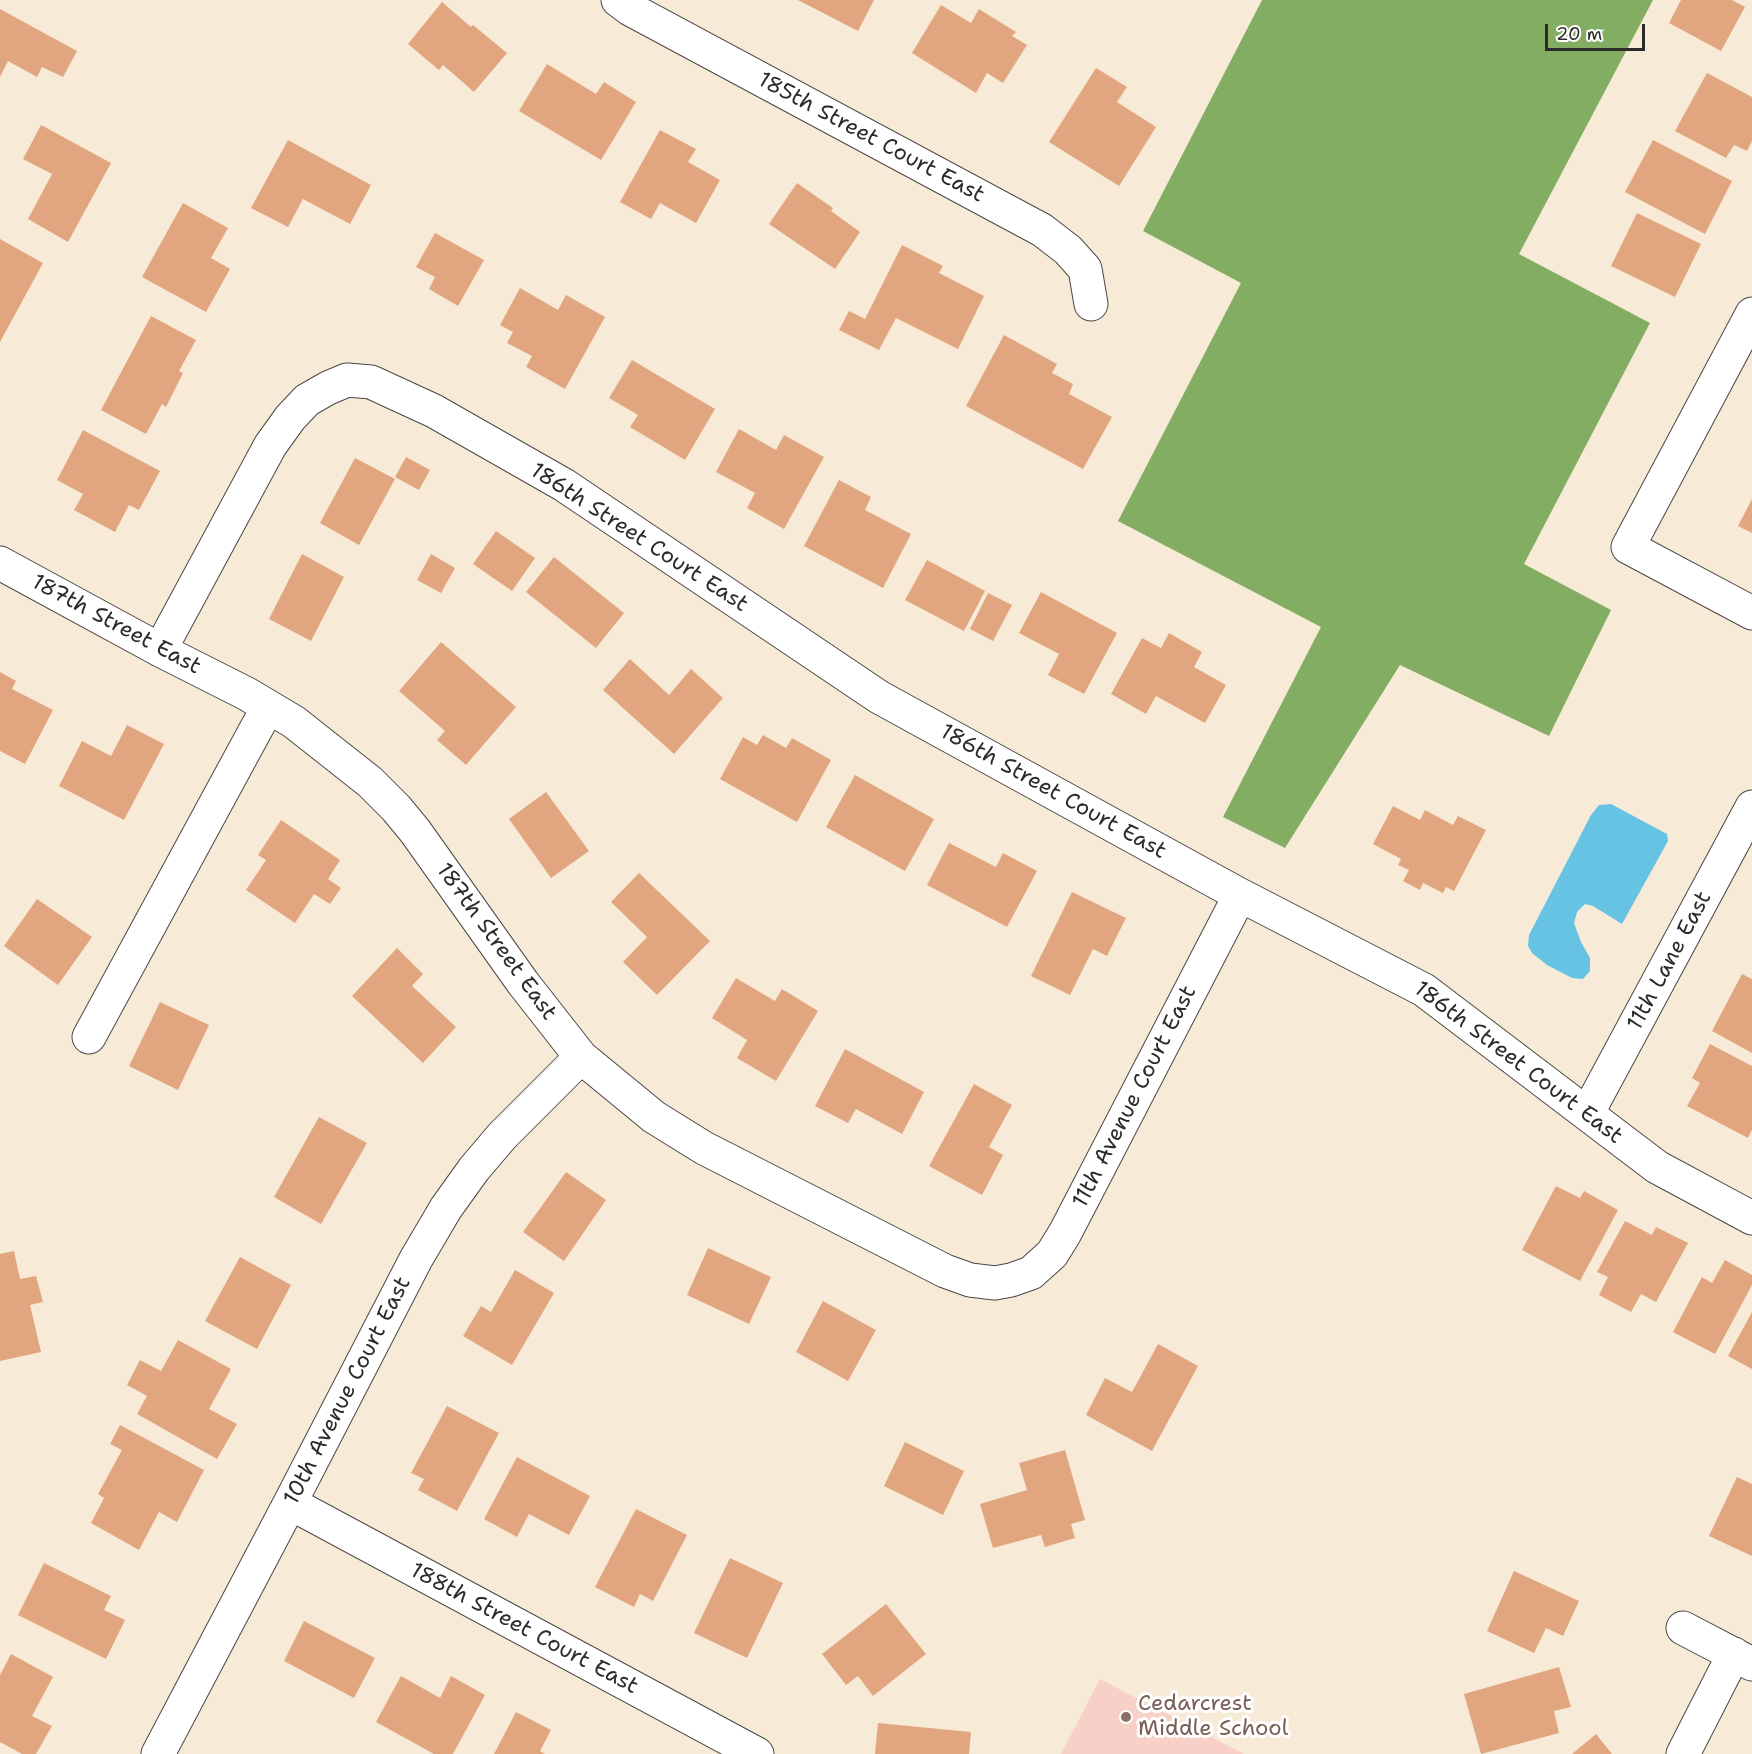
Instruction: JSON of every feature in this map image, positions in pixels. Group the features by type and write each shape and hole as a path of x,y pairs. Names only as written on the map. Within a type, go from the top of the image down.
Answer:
{"street":[{"name":"185th Street Court East","path":"618,0 630,9 1041,230 1068,250 1084,269 1091,304"},
{"path":"1752,314 1628,547 1752,614"},
{"name":"186th Street Court East","path":"160,650 270,446 290,418 307,400 328,388 347,380 371,382 434,411 554,480 879,696 1240,895 1424,990 1657,1167 1752,1218"},
{"name":"187th Street East","path":"0,563 268,706 294,722 370,782 396,807 416,831 523,983 581,1057 654,1117 704,1148 945,1271 970,1280 995,1283 1011,1280"},
{"path":"89,1037 268,706"},
{"name":"11th Lane East","path":"1587,1114 1752,807"},
{"name":"11th Avenue Court East","path":"1011,1280 1030,1273 1042,1265 1065,1233 1240,895"},
{"name":"10th Avenue Court East","path":"158,1754 416,1259 446,1208 474,1169 502,1136 581,1057"},
{"name":"188th Street Court East","path":"290,1503 757,1754"},
{"path":"1683,1628 1743,1659 1683,1754"}],"shaded area":[{"name":"Cedarcrest Middle School","path":"1100,1679 1244,1754 1061,1754"}],"green space":[{"path":"1262,0 1653,0 1519,254 1650,323 1524,564 1611,610 1549,736 1400,665 1285,848 1223,817 1321,627 1118,521 1241,283 1143,231"}],"water":[{"path":"1611,804 1667,834 1668,841 1622,924 1593,906 1585,904 1577,912 1574,923 1590,958 1590,971 1583,979 1572,978 1547,965 1532,953 1528,946 1529,935 1591,815 1599,805"}],"building":[{"path":"798,0 874,0 858,31"},
{"path":"1681,0 1732,0 1745,7 1721,51 1669,23"},
{"path":"442,2 507,53 474,92 443,65 439,70 408,44"},
{"path":"941,5 971,23 979,9 1016,32 1012,36 1027,45 1003,83 987,73 976,93 912,53"},
{"path":"0,9 77,51 63,77 42,67 37,77 8,61 0,77"},
{"path":"547,64 596,94 604,82 636,102 601,160 519,111"},
{"path":"1096,68 1127,87 1117,102 1156,127 1119,186 1049,142"},
{"path":"1707,73 1752,97 1752,141 1747,151 1734,145 1726,158 1675,131"},
{"path":"41,125 111,163 68,242 28,219 52,174 23,159"},
{"path":"660,130 696,149 688,162 720,180 696,223 660,203 651,219 620,202"},
{"path":"288,140 371,185 350,224 303,199 288,227 251,208"},
{"path":"1653,140 1732,181 1705,234 1625,192"},
{"path":"797,183 833,208 831,211 860,232 835,269 769,224"},
{"path":"183,203 228,228 211,258 230,269 206,312 142,277"},
{"path":"1637,213 1701,244 1675,297 1611,266"},
{"path":"435,233 484,260 458,306 429,289 435,277 416,267"},
{"path":"0,239 43,263 0,342"},
{"path":"902,245 943,266 939,273 984,296 958,349 896,318 879,350 839,330 849,311 865,319"},
{"path":"520,288 558,310 566,295 605,317 565,389 526,367 532,356 507,343 513,332 500,325"},
{"path":"151,316 196,340 179,371 183,373 166,407 162,404 146,434 101,410"},
{"path":"1004,335 1057,364 1052,373 1073,384 1069,394 1112,417 1083,469 966,406"},
{"path":"632,360 715,409 685,460 630,427 638,415 609,398"},
{"path":"739,429 776,450 784,435 824,457 784,529 747,508 755,493 716,472"},
{"path":"83,430 160,471 139,510 129,505 115,532 74,510 83,494 57,480"},
{"path":"406,457 430,470 419,490 395,477"},
{"path":"355,458 395,479 359,545 320,523"},
{"path":"839,480 871,497 865,510 911,534 883,588 804,546"},
{"path":"1752,499 1752,533 1738,526"},
{"path":"496,531 535,558 512,591 473,564"},
{"path":"302,554 344,577 311,641 269,619"},
{"path":"431,554 455,568 441,593 417,580"},
{"path":"554,557 624,613 596,648 526,592"},
{"path":"927,560 985,591 964,631 905,600"},
{"path":"1041,592 1117,633 1084,694 1048,675 1059,654 1019,633"},
{"path":"988,593 1012,605 993,641 970,629"},
{"path":"1169,633 1202,652 1194,667 1226,685 1205,723 1156,696 1146,714 1111,694 1142,638 1161,648"},
{"path":"441,642 516,707 466,765 437,740 445,731 399,691"},
{"path":"630,659 669,695 691,669 723,698 674,754 603,690"},
{"path":"0,672 16,681 12,689 53,710 25,764 0,751"},
{"path":"127,725 164,744 124,820 59,786 82,741 111,756"},
{"path":"763,735 786,748 792,738 831,760 797,822 720,779 743,737 757,745"},
{"path":"855,775 934,819 905,871 826,827"},
{"path":"546,792 589,851 551,878 509,819"},
{"path":"1393,806 1420,820 1425,810 1453,825 1458,816 1486,830 1454,891 1446,887 1443,893 1423,883 1420,890 1403,881 1409,870 1398,865 1401,859 1373,844"},
{"path":"281,820 340,860 328,879 341,888 330,904 314,894 295,923 246,890 266,860 258,855"},
{"path":"949,843 996,867 1003,853 1037,871 1007,927 927,885"},
{"path":"639,873 710,941 657,995 623,962 647,937 611,902"},
{"path":"1072,892 1126,918 1107,956 1093,949 1070,995 1031,976"},
{"path":"37,899 92,937 58,985 4,946"},
{"path":"397,948 423,974 412,986 456,1027 423,1063 352,996"},
{"path":"1742,974 1752,979 1752,1053 1712,1031"},
{"path":"736,978 775,1001 782,989 818,1011 776,1081 737,1058 747,1040 712,1018"},
{"path":"160,1002 209,1025 178,1090 129,1066"},
{"path":"1710,1044 1752,1066 1752,1130 1748,1138 1687,1106 1700,1083 1692,1078"},
{"path":"845,1049 924,1092 902,1134 856,1109 848,1123 815,1106"},
{"path":"974,1084 1012,1105 989,1147 1003,1155 982,1195 929,1166"},
{"path":"319,1117 367,1143 321,1224 274,1197"},
{"path":"566,1172 606,1200 564,1261 523,1232"},
{"path":"1556,1186 1580,1198 1584,1191 1618,1210 1580,1281 1522,1250"},
{"path":"1625,1221 1652,1235 1656,1227 1688,1243 1656,1302 1641,1294 1631,1312 1599,1295 1608,1277 1597,1272"},
{"path":"708,1248 771,1277 749,1324 687,1295"},
{"path":"14,1251 20,1279 36,1276 43,1302 30,1305 41,1352 0,1361 0,1254"},
{"path":"240,1257 291,1285 257,1349 205,1321"},
{"path":"1725,1260 1752,1275 1752,1285 1715,1354 1673,1332 1702,1277 1712,1283"},
{"path":"515,1270 554,1293 512,1365 463,1336 481,1306 491,1312"},
{"path":"823,1301 876,1330 848,1381 796,1352"},
{"path":"1752,1312 1752,1369 1728,1356"},
{"path":"178,1340 231,1369 209,1409 237,1424 217,1459 137,1414 147,1396 127,1385 140,1360 161,1371"},
{"path":"1158,1344 1198,1366 1152,1451 1086,1415 1105,1378 1132,1392"},
{"path":"447,1406 499,1433 457,1511 418,1490 424,1479 411,1473"},
{"path":"120,1425 204,1470 177,1522 159,1512 139,1550 91,1523 104,1498 98,1494 122,1450 110,1444"},
{"path":"905,1442 964,1471 943,1515 884,1486"},
{"path":"1065,1450 1085,1520 1071,1524 1075,1538 1045,1547 1041,1535 993,1548 980,1504 1027,1490 1019,1463"},
{"path":"517,1457 590,1496 569,1535 529,1514 517,1537 484,1519"},
{"path":"1737,1477 1752,1484 1752,1556 1709,1536"},
{"path":"636,1509 687,1535 653,1601 640,1594 634,1607 595,1587"},
{"path":"730,1558 783,1583 747,1658 694,1633"},
{"path":"44,1563 111,1596 104,1610 125,1620 106,1659 18,1615"},
{"path":"1514,1571 1579,1601 1563,1636 1546,1628 1534,1653 1487,1631"},
{"path":"886,1604 926,1654 873,1696 858,1676 846,1685 822,1654"},
{"path":"304,1621 375,1658 354,1698 284,1661"},
{"path":"11,1654 53,1677 32,1716 52,1726 36,1754 22,1754 0,1742 0,1675"},
{"path":"1559,1667 1571,1707 1554,1711 1559,1733 1481,1754 1464,1694"},
{"path":"401,1676 440,1698 451,1676 485,1695 453,1754 434,1754 376,1722"},
{"path":"516,1712 551,1730 540,1751 545,1754 494,1754"},
{"path":"878,1723 971,1732 969,1754 875,1754"},
{"path":"1596,1734 1612,1754 1572,1754"}],"place":[{"name":"Cedarcrest Middle School","path":"1126,1717"}]}
